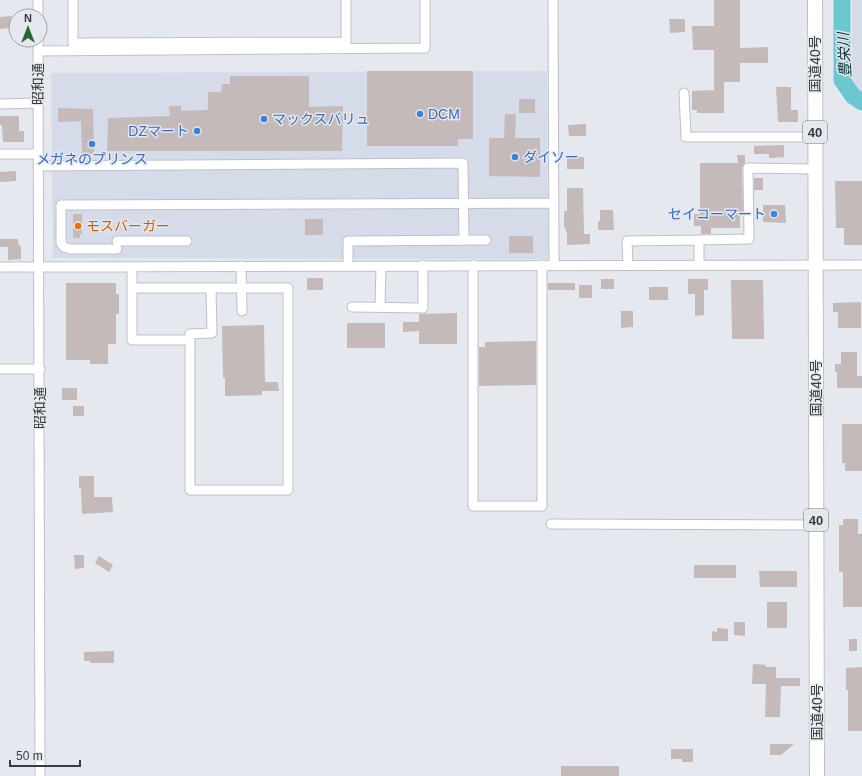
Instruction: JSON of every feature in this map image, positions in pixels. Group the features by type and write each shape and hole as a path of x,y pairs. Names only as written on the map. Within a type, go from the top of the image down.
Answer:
{"highway":[{"name":"国道40号","path":"815,0 817,776"}],"street":[{"path":"73,0 74,43 346,42 346,0"},
{"path":"38,51 425,48 425,0"},
{"path":"553,0 554,265"},
{"name":"昭和通","path":"38,51 40,267 40,776"},
{"path":"684,93 686,137 815,137"},
{"path":"0,104 38,103"},
{"path":"0,154 38,154"},
{"path":"38,166 463,162 464,240"},
{"path":"628,265 626,241 749,239 748,168 815,169"},
{"path":"187,241 70,249 64,247 61,243 61,205 554,203"},
{"path":"348,266 348,240 486,240"},
{"path":"699,240 699,265"},
{"path":"0,267 862,264"},
{"path":"473,265 473,506 542,506 542,265"},
{"path":"241,266 242,311"},
{"path":"380,266 380,307"},
{"path":"352,307 423,308 423,266"},
{"path":"132,267 132,340 190,340"},
{"path":"132,288 211,288 288,288 288,490 190,490 190,334 212,333 211,288"},
{"path":"0,369 40,369"},
{"path":"551,524 816,524"}],"shaded area":[{"path":"852,0 862,0 862,93 852,77"},
{"path":"547,71 548,259 53,258 51,73"}],"building":[{"path":"714,0 740,0 740,48 768,47 768,63 740,63 740,82 724,82 724,113 697,113 697,110 692,110 692,91 714,90 714,50 693,50 692,26 714,26"},
{"path":"8,16 8,28 0,29 0,17"},
{"path":"669,19 685,19 685,32 670,33"},
{"name":"DCM","path":"367,71 473,71 473,139 458,139 458,146 367,146"},
{"path":"230,76 309,76 309,107 343,106 342,151 107,151 108,118 170,116 169,106 181,106 181,111 208,110 208,92 221,92 222,84 230,84"},
{"path":"776,87 791,87 791,110 798,110 798,122 778,122"},
{"path":"519,99 535,99 535,113 519,113"},
{"path":"58,108 93,109 94,154 82,154 81,121 58,122"},
{"name":"ダイソー","path":"505,114 516,114 515,138 540,138 540,177 489,176 489,138 504,138"},
{"path":"0,116 19,116 19,131 24,131 24,142 3,142"},
{"path":"586,124 586,136 569,136 568,125"},
{"path":"784,145 784,157 769,158 769,154 754,154 754,146"},
{"path":"737,155 745,155 745,163 742,168 743,212 740,212 740,228 711,228 711,234 701,234 701,226 694,226 694,214 700,214 700,163 738,163"},
{"path":"567,157 584,157 584,169 567,169"},
{"path":"16,171 16,181 0,182 0,172"},
{"path":"754,178 763,178 763,190 754,190"},
{"path":"835,181 862,181 862,245 844,245 844,228 836,228"},
{"path":"567,188 583,188 584,234 590,234 590,244 567,245 567,233 564,226 564,211 567,211"},
{"name":"セイコーマート","path":"763,205 785,205 786,223 763,222"},
{"path":"600,210 613,210 614,230 598,230"},
{"path":"73,214 82,214 82,234 80,234 80,238 73,238"},
{"path":"305,219 323,219 323,235 305,235"},
{"path":"509,236 533,236 533,253 509,253"},
{"path":"0,239 18,239 19,246 21,246 21,259 8,260 8,247 0,247"},
{"path":"307,278 323,278 323,290 307,290"},
{"path":"601,279 614,279 614,289 601,289"},
{"path":"688,279 708,279 708,290 704,290 704,315 695,316 695,294 688,294"},
{"path":"731,280 763,280 764,339 732,339"},
{"path":"66,283 116,283 116,294 119,294 119,314 116,314 116,344 108,344 108,364 90,364 90,360 66,360"},
{"path":"548,283 575,283 575,290 548,290"},
{"path":"579,285 592,285 592,298 579,298"},
{"path":"649,287 668,287 668,300 649,300"},
{"path":"861,302 861,328 838,328 838,312 833,312 833,303"},
{"path":"621,311 633,311 633,327 621,328"},
{"path":"457,313 457,344 419,344 419,331 403,332 403,322 419,322 419,314"},
{"path":"347,323 385,323 385,348 347,348"},
{"path":"264,325 265,382 278,382 279,391 262,391 262,395 225,396 225,378 223,378 222,326"},
{"path":"536,341 536,385 479,386 479,347 485,347 485,342"},
{"path":"841,352 857,352 857,376 862,376 862,388 837,388 837,372 835,372 835,364 841,364"},
{"path":"62,388 77,388 77,400 62,400"},
{"path":"73,406 84,406 84,416 73,416"},
{"path":"842,424 862,424 862,471 845,471 845,463 842,463"},
{"path":"79,476 94,476 94,497 112,497 113,512 82,514"},
{"path":"843,519 858,519 858,534 862,534 862,607 843,607 843,572 839,572 839,525 843,525"},
{"path":"74,555 84,555 84,568 75,569"},
{"path":"99,556 113,565 109,572 95,563"},
{"path":"694,565 736,565 736,578 694,578"},
{"path":"759,571 797,571 797,587 760,587"},
{"path":"767,602 787,602 787,628 767,628"},
{"path":"734,622 745,622 745,636 734,635"},
{"path":"717,628 728,629 728,641 712,641 712,631 717,632"},
{"path":"849,639 857,639 857,651 849,651"},
{"path":"114,651 114,663 90,663 90,661 84,661 84,652"},
{"path":"753,664 766,665 766,667 776,667 776,678 800,678 800,686 781,686 780,717 765,717 766,684 752,684"},
{"path":"862,667 862,731 848,731 848,690 846,690 846,668"},
{"path":"770,744 794,744 781,755 770,755"},
{"path":"671,749 693,749 693,762 682,762 682,759 671,759"},
{"path":"561,766 619,766 619,776 561,776"}],"waterway":[{"name":"豊栄川","path":"842,0 842,80 853,96 862,102"}],"place":[{"name":"DCM","path":"420,114"},
{"name":"マックスバリュ","path":"264,119"},
{"name":"DZマート","path":"197,131"},
{"name":"メガネのプリンス","path":"92,144"},
{"name":"ダイソー","path":"515,157"},
{"name":"セイコーマート","path":"774,214"},
{"name":"モスバーガー","path":"78,226"}]}
